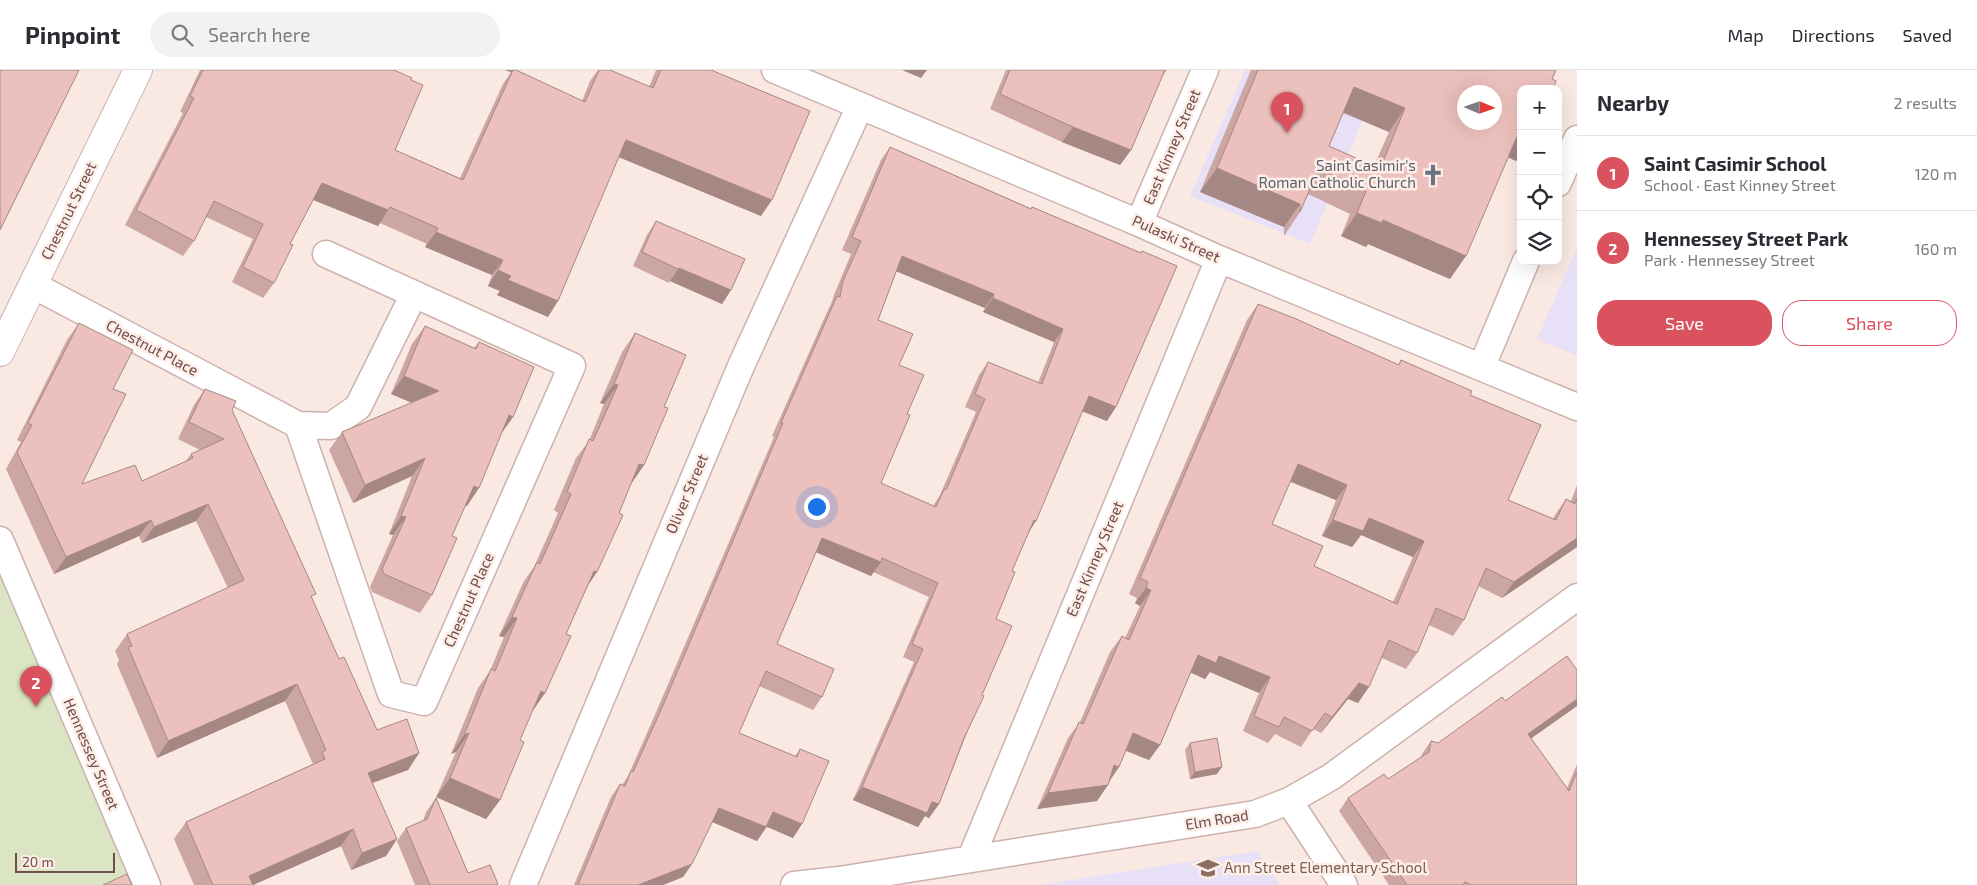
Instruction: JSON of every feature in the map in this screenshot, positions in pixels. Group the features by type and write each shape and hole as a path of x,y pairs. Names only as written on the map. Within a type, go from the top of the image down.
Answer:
{"street":[{"name":"Chestnut Street","path":"0,352 138,70"},
{"name":"East Kinney Street","path":"1139,223 1205,70"},
{"name":"Pulaski Street","path":"791,73 860,106 1139,223 1219,259 1482,366 1577,407"},
{"name":"Oliver Street","path":"522,885 741,366 860,106"},
{"path":"1561,175 1577,138"},
{"name":"Chestnut Place","path":"298,425 391,694 424,702 572,366 326,254"},
{"name":"East Kinney Street","path":"971,858 1219,259"},
{"path":"1482,366 1524,265"},
{"name":"Chestnut Place","path":"33,285 298,425 331,426 358,407 414,294"},
{"name":"Hennessey Street","path":"0,540 147,885"},
{"name":"Elm Road","path":"794,885 841,882 971,858 1255,814 1289,802 1331,777 1577,597"},
{"path":"1289,802 1344,885"}],"shaded area":[{"path":"1245,70 1384,70 1310,244 1190,196"},
{"path":"1577,248 1577,356 1537,339"},
{"name":"Ann Street Elementary School","path":"1257,851 1280,885 1039,885"}],"green space":[{"path":"0,540 142,875 120,885 0,885"}],"building":[{"path":"0,70 79,70 0,230"},
{"path":"203,70 394,70 423,85 395,150 463,180 513,70 585,102 599,70 610,70 653,88 661,70 711,70 810,111 772,200 626,140 558,301 508,280 511,276 498,270 503,260 436,232 438,228 390,207 388,210 322,183 290,244 293,245 274,283 243,267 263,224 214,201 194,241 136,210 194,98 190,96"},
{"path":"1010,70 1165,70 1131,150 1073,127 1000,94"},
{"path":"1258,70 1556,70 1552,79 1556,81 1554,85 1517,85 1517,137 1466,256 1383,220 1382,223 1357,213 1366,191 1319,168 1300,212 1300,204 1217,168","holes":["1354,87 1405,108 1380,169 1329,146"]},
{"path":"890,147 1031,209 1032,207 1141,253 1142,251 1177,266 1116,407 1089,396 1036,521 1034,520 1012,571 1015,572 996,619 1012,626 982,695 984,696 964,738 939,804 932,802 927,813 862,787 923,649 912,644 938,583 882,558 881,562 822,538 777,644 834,669 822,697 766,671 739,733 797,757 800,749 829,761 802,824 773,812 766,827 719,808 692,864 638,885 578,885 620,784 625,786 631,771 633,772 661,710 783,423 781,423 837,296 840,297 843,281 861,241 852,237","holes":["902,256 994,294 993,298 1063,329 1042,384 988,362 975,394 985,399 946,490 944,489 936,507 881,483 910,415 907,414 924,375 899,365 913,334 878,320"]},
{"path":"656,221 745,259 731,290 642,252"},
{"path":"1258,304 1399,365 1401,360 1472,391 1470,395 1541,425 1508,500 1556,520 1566,499 1575,504 1577,498 1577,538 1514,582 1486,568 1464,620 1436,608 1417,653 1389,640 1369,687 1359,683 1332,717 1325,713 1312,731 1284,717 1279,727 1254,716 1270,677 1219,656 1216,663 1198,655 1160,745 1133,733 1119,767 1114,765 1108,785 1048,793 1079,722 1083,724 1122,636 1129,640 1151,590 1146,588 1148,582 1140,578","holes":["1298,464 1347,485 1333,520 1363,531 1369,518 1424,541 1397,604 1314,566 1323,546 1272,524"]},
{"path":"79,323 133,350 113,389 126,394 82,484 135,465 142,481 193,458 191,454 224,439 189,422 205,389 236,401 232,410 316,594 311,596 339,659 344,657 377,730 407,719 419,753 368,773 397,839 362,853 353,829 249,876 253,885 213,885 186,822 325,759 322,752 326,750 297,684 168,741 128,647 132,646 127,634 244,580 208,504 154,527 151,520 66,557 17,452 32,425 28,423"},
{"path":"425,326 476,349 479,342 534,367 513,417 509,415 479,488 474,486 452,536 457,538 432,595 384,574 382,569 406,517 401,516 425,458 365,485 342,432 439,391 404,376"},
{"path":"635,333 686,355 664,407 668,408 644,465 639,464 619,513 623,515 597,572 594,571 566,634 571,636 545,693 541,691 520,740 524,742 500,800 450,778 469,733 464,735 491,669 495,671 517,618 512,617 537,562 540,564 571,494 567,492 589,439 593,441 618,385 614,384"},
{"path":"1567,656 1577,670 1577,699 1528,734 1569,791 1577,772 1576,885 1471,885 1465,882 1463,885 1407,885 1348,798 1384,774 1388,779 1429,752 1431,741 1438,743 1502,697 1505,701"},
{"path":"1217,738 1222,767 1195,772 1190,743"},
{"path":"436,798 468,873 490,865 498,884 430,885 406,828 427,819"},
{"path":"127,874 132,885 103,885"}],"place":[{"name":"Saint Casimir School","path":"1287,133"},
{"name":"Saint Casimir's Roman Catholic Church","path":"1433,175"},
{"name":"Hennessey Street Park","path":"36,707"},
{"name":"Ann Street Elementary School","path":"1208,868"}]}
